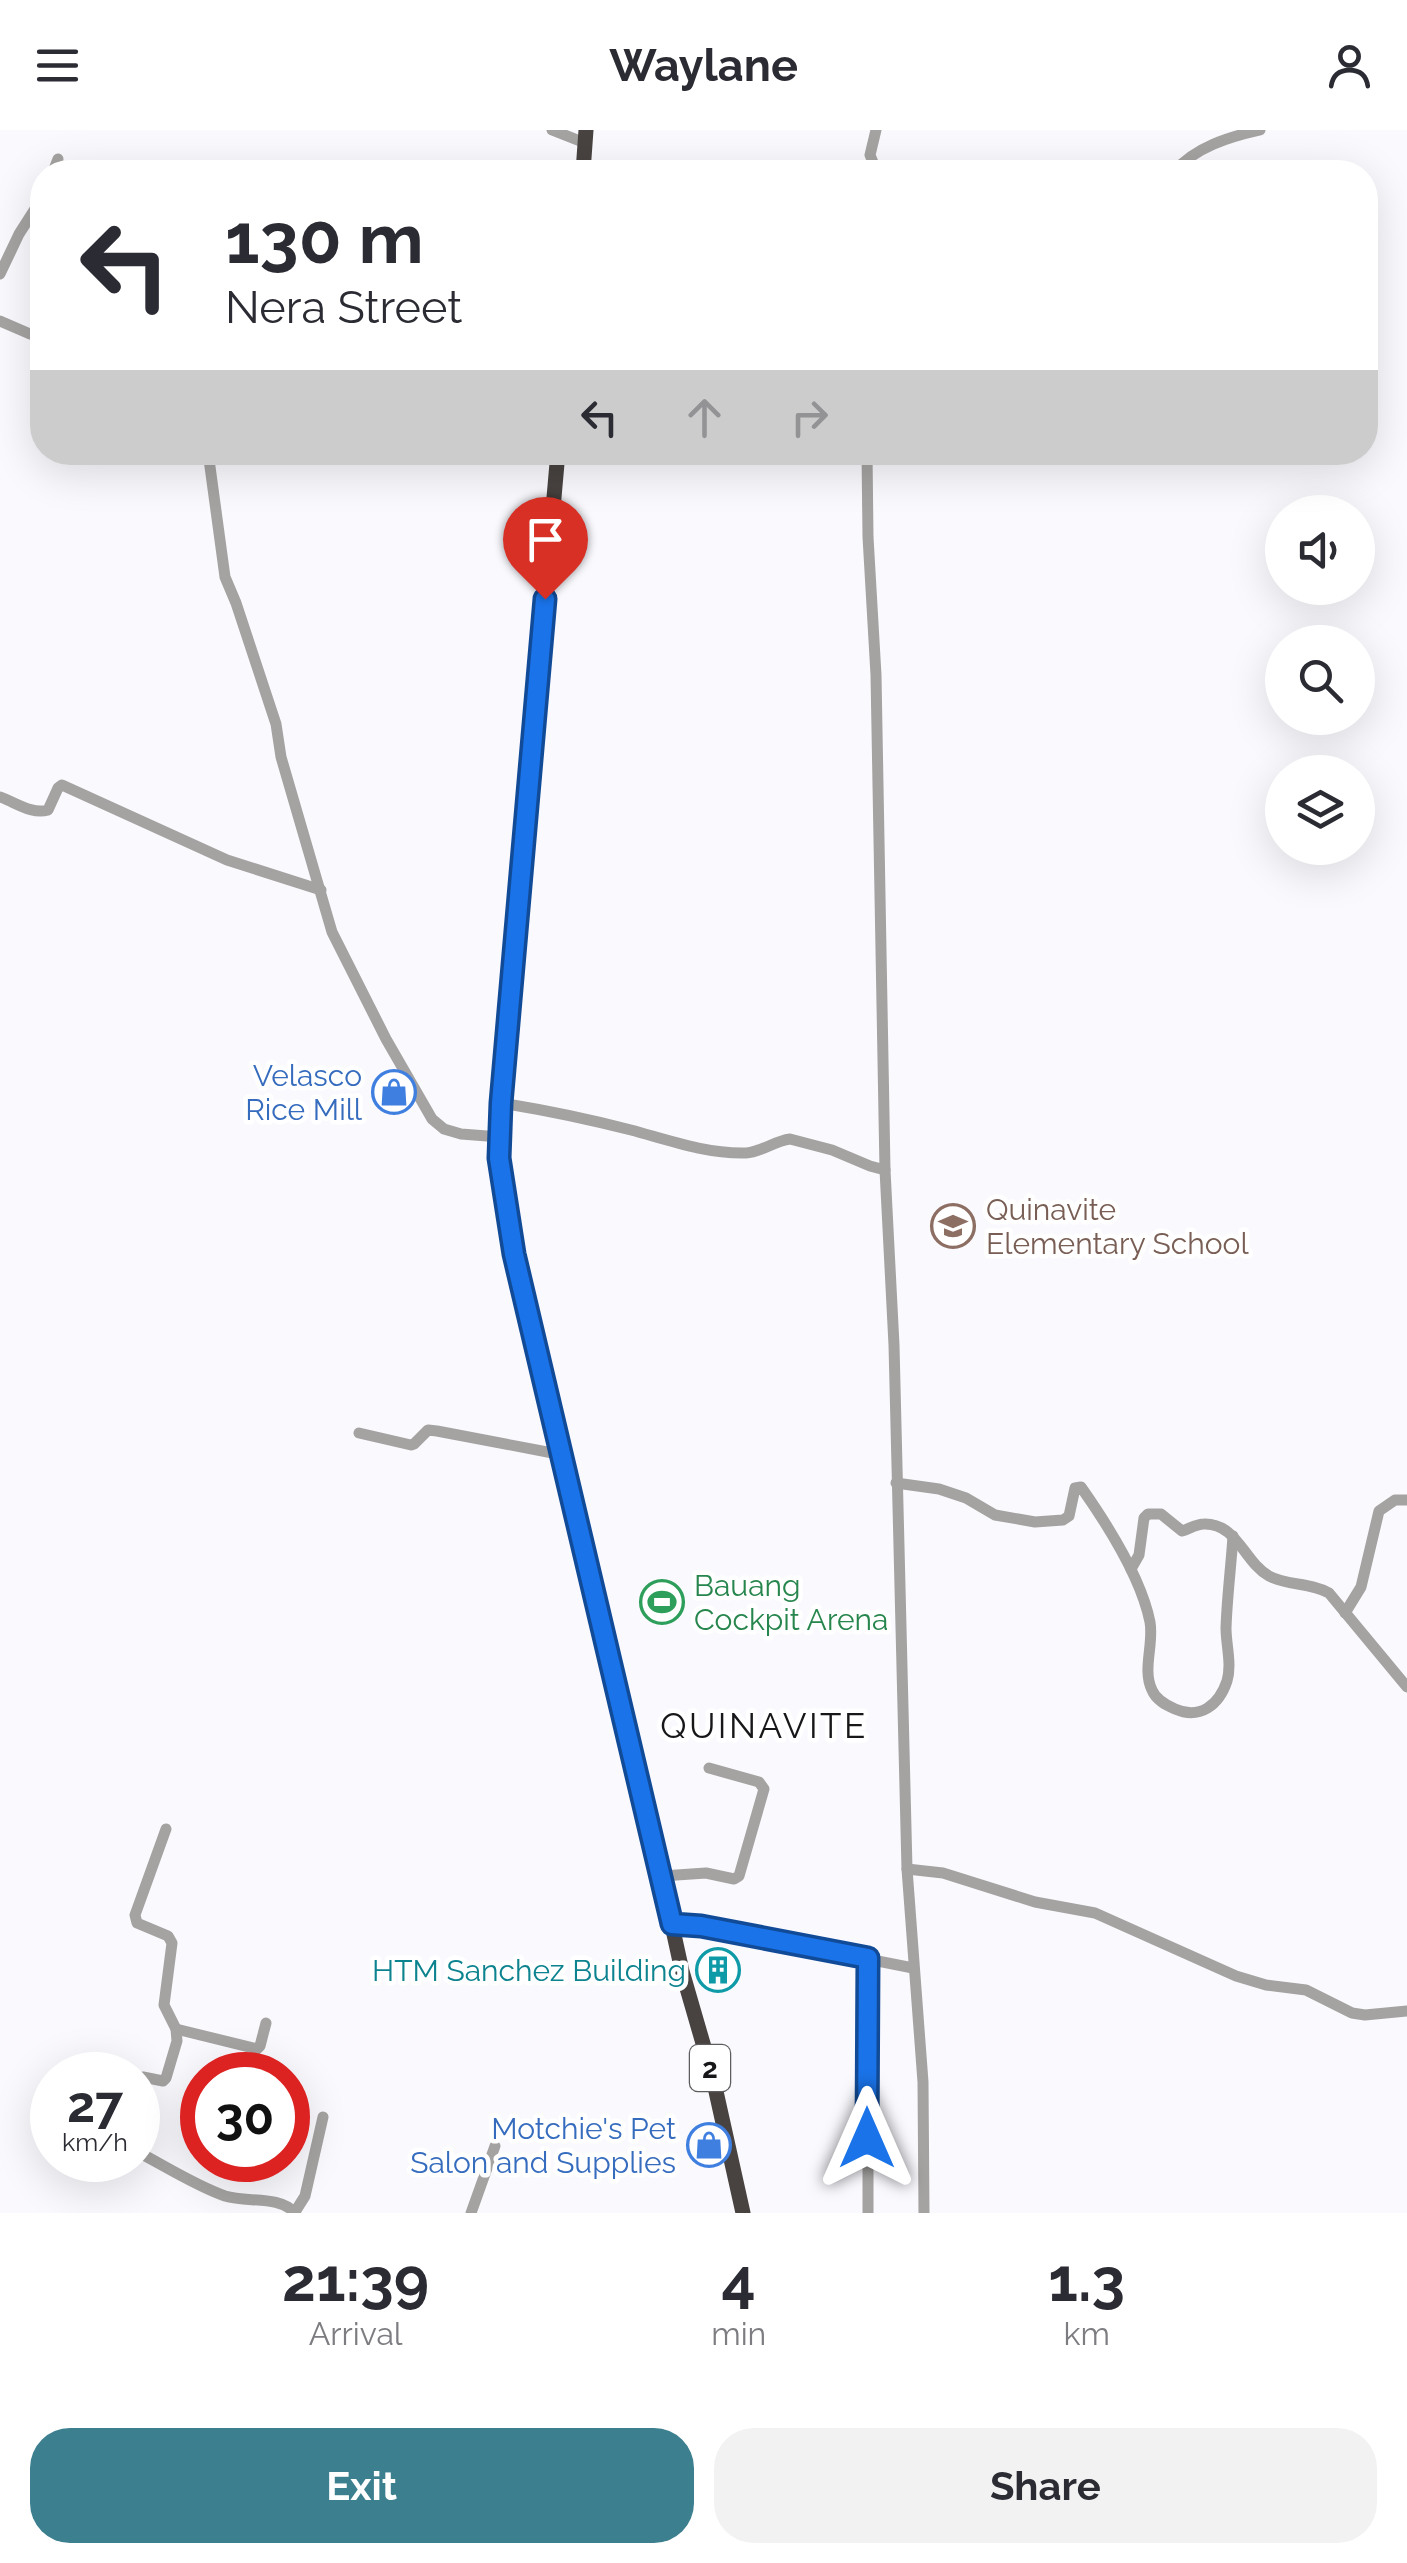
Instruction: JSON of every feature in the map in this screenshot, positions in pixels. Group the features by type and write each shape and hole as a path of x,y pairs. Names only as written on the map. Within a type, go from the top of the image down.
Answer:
{"highway":[{"name":"2","path":"557,465 499,1158 514,1254 682,1970 713,2078 742,2213"}],"street":[{"path":"552,130 586,136"},
{"path":"871,160 876,130"},
{"path":"1188,160 1231,137 1260,130"},
{"path":"0,274 30,217"},
{"path":"0,321 30,334"},
{"path":"210,465 225,577 276,724 281,757 332,932 386,1040 432,1120 461,1134 500,1137"},
{"path":"867,465 907,1869 922,2082 924,2213"},
{"path":"0,797 43,812 62,785 216,855 321,890"},
{"path":"501,1103 584,1118 692,1147 745,1153 790,1139 885,1170"},
{"path":"360,1433 414,1444 428,1430 563,1456"},
{"path":"896,1483 939,1489 966,1498 995,1515 1035,1522 1064,1520 1069,1516 1075,1488 1079,1486 1131,1569 1149,1618 1151,1689 1159,1700 1185,1713 1210,1708 1229,1672 1226,1628 1233,1536"},
{"path":"1344,1613 1360,1587 1379,1511 1394,1500 1407,1500"},
{"path":"1131,1569 1139,1555 1144,1518 1148,1514 1161,1514 1182,1530 1199,1524 1225,1530 1267,1575 1329,1592 1407,1687"},
{"path":"662,1876 739,1876 764,1790 758,1782 709,1768"},
{"path":"160,2080 166,2078 177,2040 164,2006 172,1943 168,1936 137,1923 135,1915 166,1828"},
{"path":"907,1869 942,1873 1034,1902 1094,1912 1236,1976 1306,1990 1352,2013 1407,2012"},
{"path":"672,1924 701,1926 913,1968"},
{"path":"868,1958 868,2213"},
{"path":"176,2029 257,2048 266,2023"},
{"path":"160,2163 224,2196 290,2207 295,2212 304,2196 323,2117"},
{"path":"471,2213 495,2146"},
{"path":"240,2213 244,2198"}],"place":[{"name":"Velasco Rice Mill","path":"394,1092"},
{"name":"Quinavite Elementary School","path":"953,1226"},
{"name":"Bauang Cockpit Arena","path":"662,1602"},
{"name":"HTM Sanchez Building","path":"718,1970"},
{"name":"Motchie's Pet Salon and Supplies","path":"709,2145"}],"district":[{"name":"QUINAVITE","path":"764,1725"}],"route":[{"path":"545,599 501,1103 499,1158 514,1254 672,1924 868,1958 867,2138"}]}
